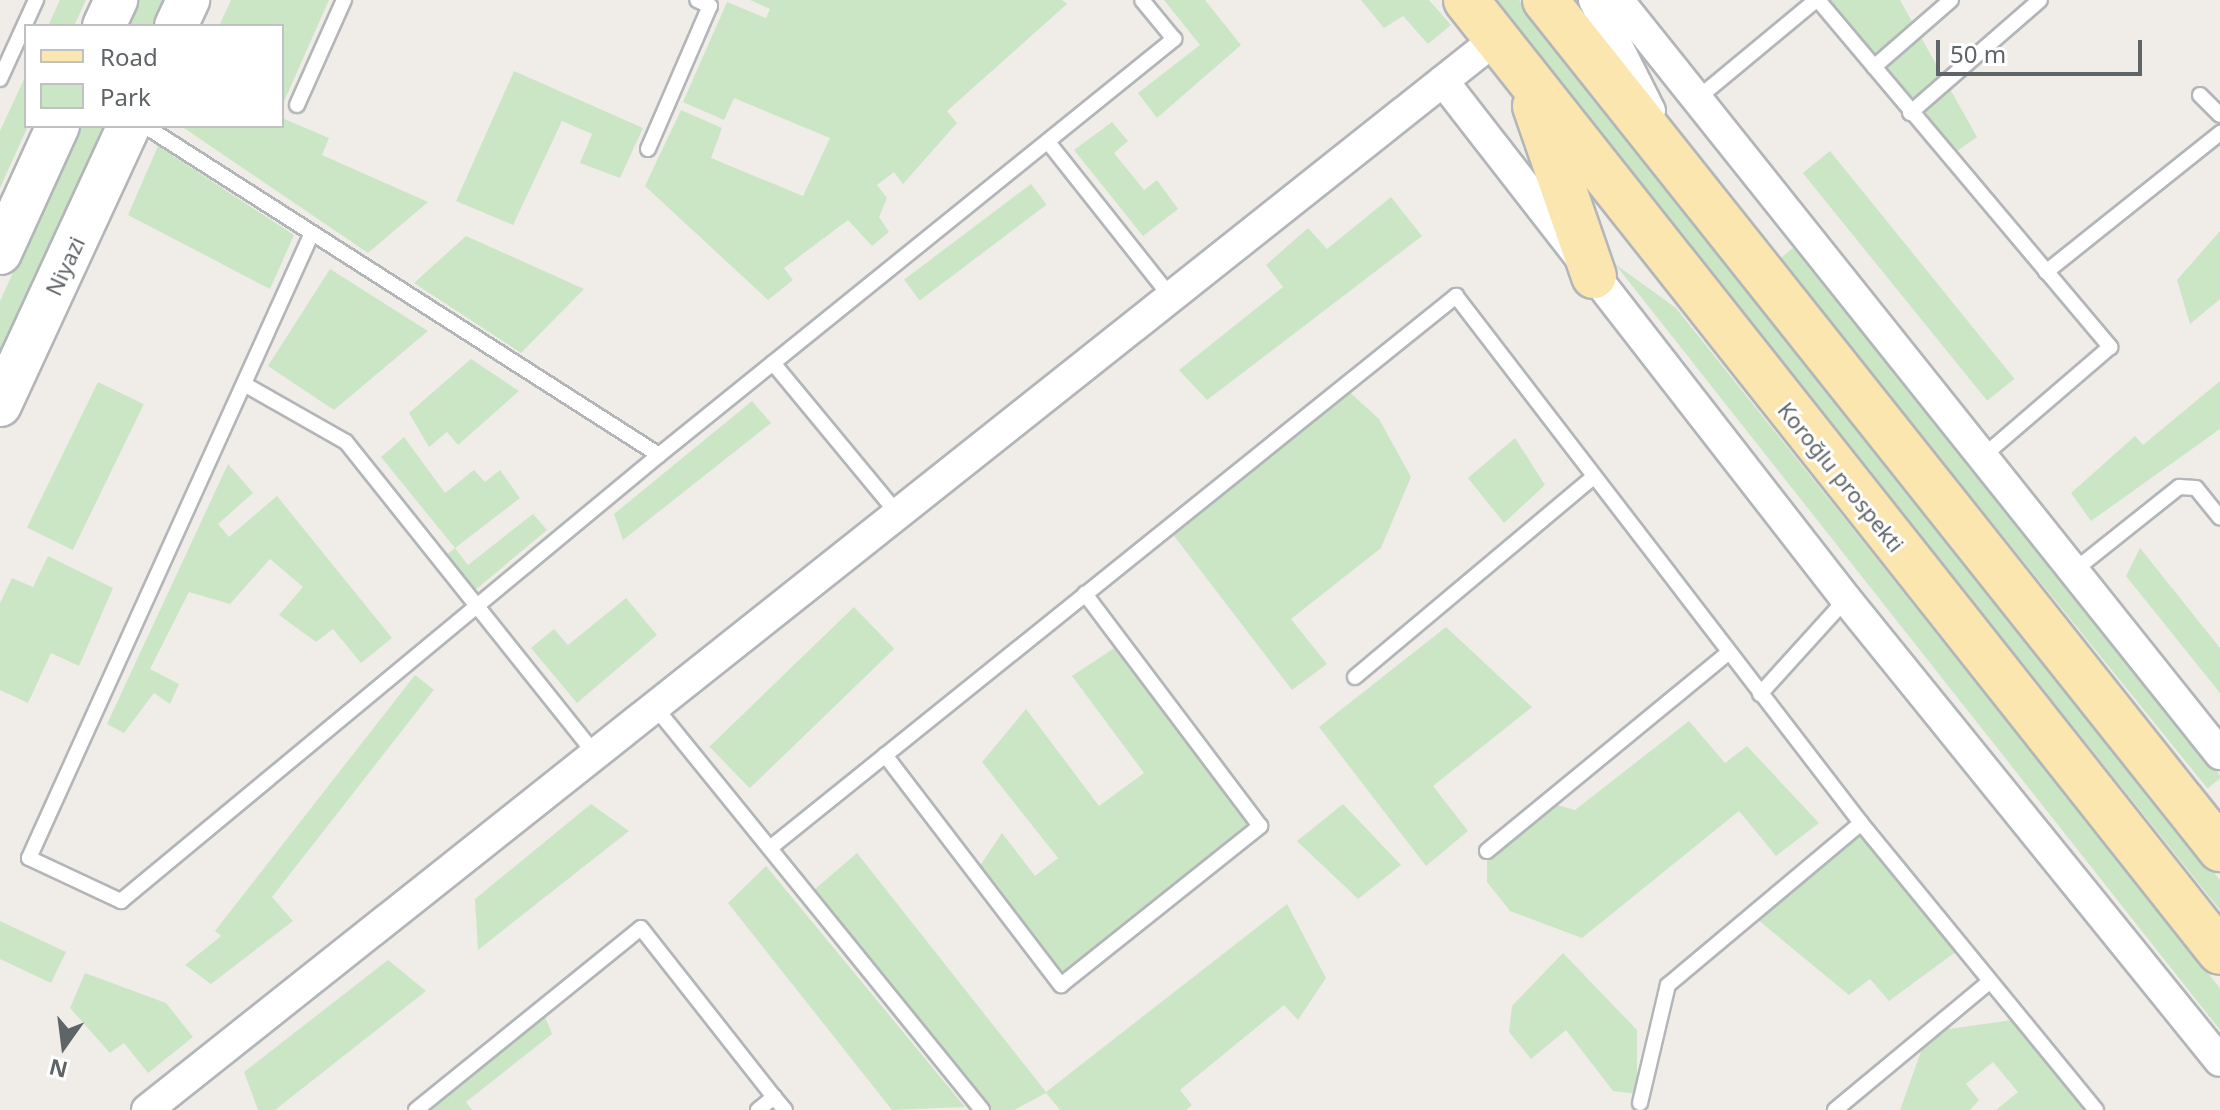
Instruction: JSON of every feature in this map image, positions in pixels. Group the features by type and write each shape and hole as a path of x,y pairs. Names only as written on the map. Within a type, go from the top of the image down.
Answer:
{"main road":[{"path":"105,24 116,0"},
{"path":"177,24 188,0"},
{"name":"Koroğlu prospekti","path":"1466,0 2220,952"},
{"path":"1545,0 2220,849"},
{"path":"1524,74 1594,276"},
{"path":"0,253 57,128"},
{"name":"Niyazi","path":"0,405 128,128"}],"street":[{"path":"1555,0 1698,98"},
{"path":"1594,0 1680,170"},
{"path":"1618,0 1982,457 2076,569 2220,754"},
{"path":"147,1110 1497,38"},
{"path":"1443,81 1846,599 2220,1061"}],"lane":[{"path":"25,24 36,0"},
{"path":"297,105 344,0"},
{"path":"648,149 710,6 697,0"},
{"path":"312,233 29,858 121,901 478,609 659,455 1174,39 1142,0"},
{"path":"1698,98 1817,0 2110,347 1982,457"},
{"path":"1874,67 1951,0"},
{"path":"1910,113 2040,0"},
{"path":"0,79 24,26"},
{"path":"2200,95 2220,115"},
{"path":"148,128 659,455"},
{"path":"2046,272 2220,133"},
{"path":"1048,142 1171,297"},
{"path":"770,848 1456,296 1861,823 1988,983 2096,1110"},
{"path":"773,363 898,514"},
{"path":"244,384 346,442 595,754"},
{"path":"1355,677 1593,477"},
{"path":"2076,569 2179,487 2196,488 2220,518"},
{"path":"885,755 1061,985 1236,846 1260,826 1085,594"},
{"path":"1760,694 1846,599"},
{"path":"1487,851 1728,653"},
{"path":"655,707 982,1110"},
{"path":"1640,1103 1668,985 1861,823"},
{"path":"416,1110 641,928 785,1110"},
{"path":"1835,1110 1988,983"},
{"path":"758,1110 774,1097"}],"green space":[{"path":"60,0 86,0 75,24 49,24"},
{"path":"138,0 165,0 154,24 128,24"},
{"path":"231,0 329,0 284,101 284,24 220,24"},
{"path":"750,0 1062,0 1067,4 947,111 957,123 903,184 894,172 877,185 887,198 879,217 889,232 872,246 848,220 784,268 793,280 768,300 645,186 681,110 722,128 711,158 803,196 830,138 734,98 724,120 683,102 727,2 766,18 770,9"},
{"path":"1164,0 1205,0 1241,45 1157,118 1138,93 1200,45"},
{"path":"1361,0 1429,0 1451,25 1428,44 1403,16 1384,28"},
{"path":"1491,0 1519,0 2220,880 2220,910"},
{"path":"1831,0 1900,0 1977,137 1950,156 1826,4"},
{"path":"514,71 643,128 620,178 580,163 592,134 562,121 513,225 456,201"},
{"path":"24,79 24,128 27,128 0,188 0,131"},
{"path":"284,119 329,138 322,155 428,202 368,253 184,128 284,128"},
{"path":"1112,122 1128,141 1114,153 1144,190 1157,180 1178,209 1143,236 1074,150"},
{"path":"80,128 106,128 0,358 0,301"},
{"path":"158,146 294,235 270,289 128,215"},
{"path":"1830,151 2014,379 1987,401 1803,173"},
{"path":"1031,184 1047,205 920,300 904,280"},
{"path":"1391,197 1422,236 1207,400 1179,370 1283,287 1266,265 1308,228 1327,249"},
{"path":"2220,231 2220,299 2190,324 2177,280"},
{"path":"466,236 584,289 521,353 414,283"},
{"path":"1793,248 2220,775 2208,789 1779,259"},
{"path":"1615,264 1676,308 2220,988 2220,1030"},
{"path":"330,269 428,331 334,410 268,366"},
{"path":"471,359 519,391 458,445 447,432 429,447 409,413"},
{"path":"2220,381 2220,429 2091,521 2071,493 2135,436 2143,445"},
{"path":"98,382 144,404 73,550 27,528"},
{"path":"1343,386 1379,419 1411,477 1381,548 1291,619 1327,664 1292,690 1168,528"},
{"path":"752,401 771,423 623,540 614,514"},
{"path":"404,437 445,493 474,470 485,482 500,470 520,498 455,548 381,457"},
{"path":"1515,438 1545,485 1504,523 1468,478"},
{"path":"228,464 253,493 218,524 229,537 277,496 392,638 361,663 333,629 316,642 279,615 303,587 270,559 230,604 189,592 150,669 179,684 170,704 154,693 124,733 107,724"},
{"path":"533,514 547,530 474,591 445,556 455,548 468,565"},
{"path":"2140,548 2220,648 2220,693 2126,576"},
{"path":"48,556 113,588 79,666 51,653 28,703 0,690 0,603 12,578 33,587"},
{"path":"626,598 657,635 577,703 531,648 554,629 568,645"},
{"path":"854,607 894,649 750,788 709,747"},
{"path":"1446,627 1532,707 1433,786 1468,831 1426,866 1319,727"},
{"path":"1122,643 1260,826 1061,985 975,873 1002,833 1035,876 1058,858 982,762 1026,709 1099,806 1144,773 1072,676"},
{"path":"415,675 434,690 234,946 215,931"},
{"path":"1689,721 1725,763 1747,746 1819,823 1776,856 1739,811 1582,938 1510,911 1487,882 1487,851 1546,802 1575,810"},
{"path":"591,804 629,831 478,950 475,899"},
{"path":"1343,804 1401,865 1358,899 1297,841"},
{"path":"1861,823 1961,948 1889,1001 1870,979 1849,995 1752,915"},
{"path":"857,853 1046,1092 1287,904 1326,978 1298,1020 1284,1005 1180,1090 1192,1105 1186,1110 1060,1110 1046,1093 1014,1110 982,1110 808,895"},
{"path":"766,866 965,1107 892,1110 728,903"},
{"path":"271,896 293,921 211,984 185,965"},
{"path":"0,921 66,952 51,983 0,959"},
{"path":"1563,953 1637,1030 1637,1094 1613,1091 1566,1030 1531,1059 1509,1032 1512,1006"},
{"path":"388,960 426,991 275,1110 258,1110 244,1072"},
{"path":"85,973 166,1003 193,1037 148,1073 124,1043 110,1053 70,1008"},
{"path":"542,1009 552,1034 466,1102 472,1110 416,1110"},
{"path":"2019,1019 2096,1110 1996,1110 2018,1092 1993,1062 1966,1084 1979,1100 1970,1110 1900,1110 1928,1032"}]}
